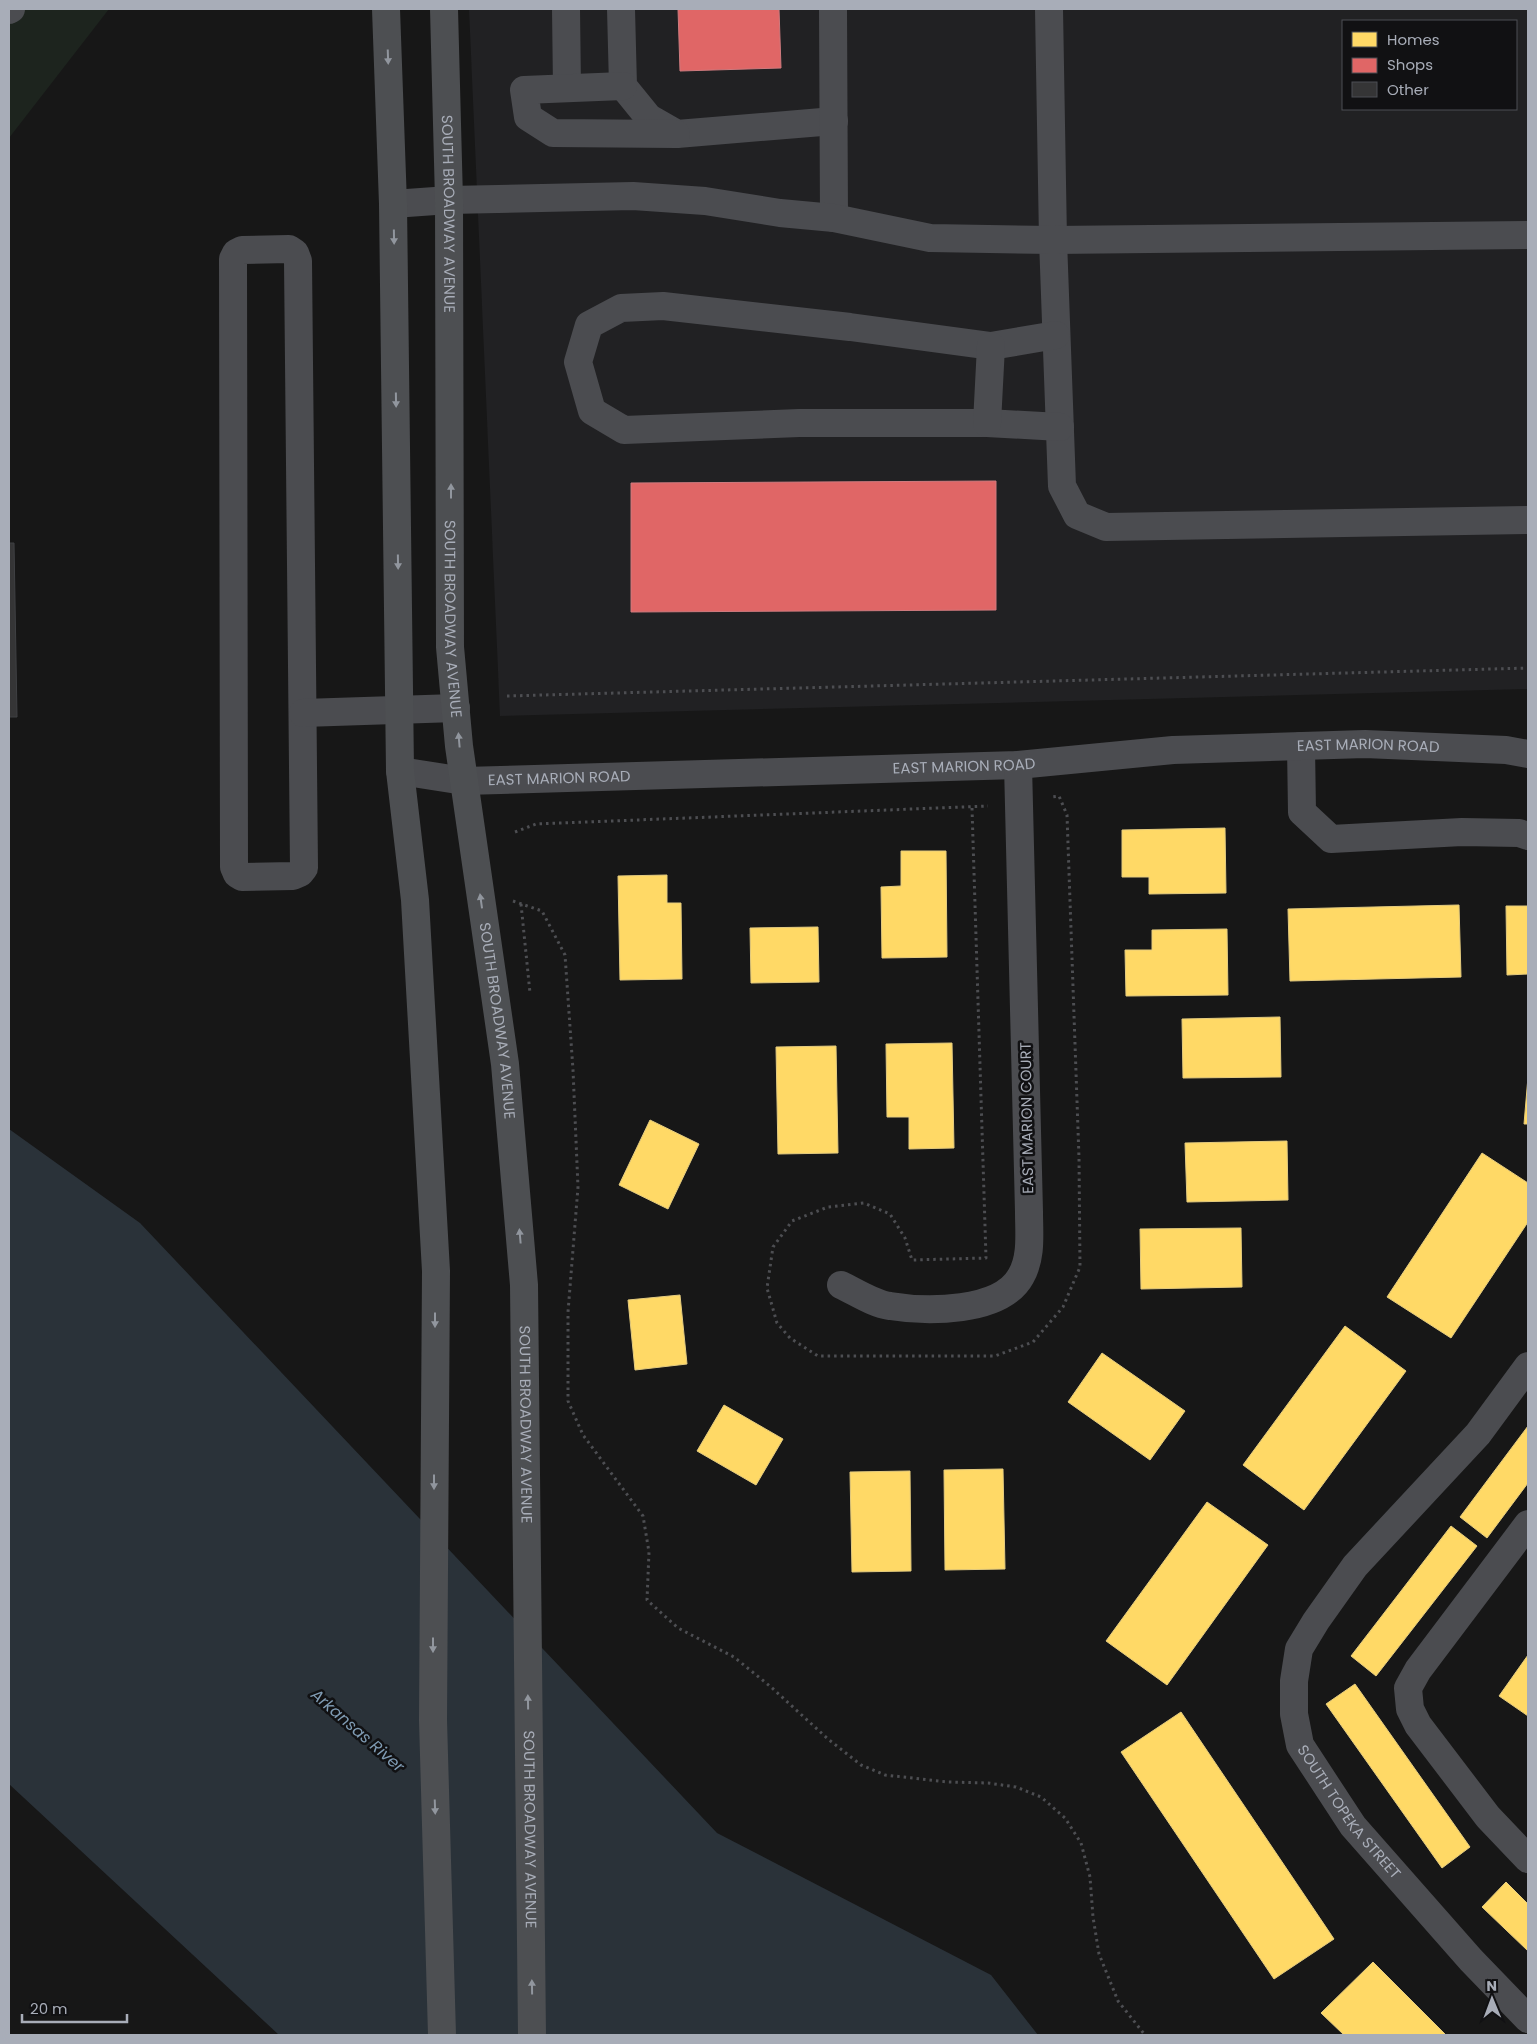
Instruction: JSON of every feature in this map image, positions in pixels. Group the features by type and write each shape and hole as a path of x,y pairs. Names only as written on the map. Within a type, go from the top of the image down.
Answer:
{"main road":[{"path":"386,9 393,204 400,771 415,900 436,1271 433,1720 442,2035"},
{"name":"SOUTH BROADWAY AVENUE","path":"444,9 449,200 450,647 464,781 504,1064 524,1285 532,2035"}],"street":[{"path":"566,9 567,88"},
{"path":"621,9 623,86 649,118 677,134"},
{"path":"834,9 834,218"},
{"path":"1049,9 1053,240 1062,486 1077,515 1106,527 1528,520"},
{"path":"623,86 524,90 528,117 553,133 677,134 834,121"},
{"path":"393,204 449,200 633,196 706,201 780,213 834,218 930,238 1053,240 1528,235"},
{"path":"289,249 295,253 298,261 303,714 304,868 300,873 293,876 242,877 237,874 234,867 233,259 236,253 242,250 289,249"},
{"path":"1056,335 991,346 850,327 663,306 621,308 589,325 578,362 592,411 624,430 800,423 987,424 1060,427"},
{"path":"987,424 991,346"},
{"path":"303,714 456,708"},
{"name":"EAST MARION ROAD","path":"400,771 464,781 1018,765 1173,750 1365,744 1506,750 1528,754"},
{"path":"1301,746 1302,812 1331,839 1462,832 1519,833 1528,836"},
{"name":"EAST MARION COURT","path":"841,1285 888,1306 933,1310 985,1303 1003,1295 1021,1277 1029,1255 1018,765"},
{"name":"SOUTH TOPEKA STREET","path":"1528,1366 1478,1434 1355,1566 1316,1620 1299,1650 1294,1680 1294,1714 1300,1745 1352,1826 1471,1960 1528,2019"},
{"path":"1528,1524 1418,1670 1408,1688 1410,1709 1418,1724 1488,1817 1528,1859"}],"path":[{"path":"507,696 1528,668"},
{"path":"515,832 536,824 972,808 1059,796 1067,815 1079,1148 1080,1267 1063,1307 1033,1342 995,1356 818,1356 790,1338 777,1323 767,1288 772,1247 792,1221 828,1207 864,1203 890,1214 905,1238 912,1260 986,1258 972,808"},
{"path":"521,904 542,911 565,955 573,1070 578,1186 568,1312 568,1400 584,1435 642,1516 649,1552 647,1600 678,1628 734,1657 771,1687 828,1740 862,1765 885,1775 948,1782 988,1783 1016,1787 1041,1796 1065,1818 1081,1843 1090,1878 1093,1917 1099,1954 1118,2001 1145,2035"}],"shaded area":[{"path":"9,9 109,9 9,138"},
{"path":"469,9 1528,9 1528,689 500,716"}],"water":[{"name":"Arkansas River","path":"9,1129 140,1223 717,1833 991,1975 1038,2035 279,2035 9,1784"}],"building: Homes":[{"path":"1225,828 1226,893 1149,894 1149,877 1122,877 1122,830"},
{"path":"901,851 946,851 947,957 882,958 881,887 901,886"},
{"path":"667,875 667,903 681,903 682,979 620,980 618,876"},
{"path":"1459,905 1461,977 1290,981 1288,909"},
{"path":"1506,906 1528,906 1528,974 1507,975"},
{"path":"818,927 819,982 751,983 750,928"},
{"path":"1227,929 1228,995 1126,996 1125,950 1152,950 1152,930"},
{"path":"1280,1017 1281,1077 1183,1078 1182,1019"},
{"path":"952,1043 954,1148 909,1149 909,1117 887,1117 886,1044"},
{"path":"836,1046 838,1153 778,1154 776,1047"},
{"path":"1528,1077 1528,1124 1524,1124"},
{"path":"650,1120 699,1144 668,1209 619,1185"},
{"path":"1287,1141 1288,1200 1187,1202 1185,1143"},
{"path":"1482,1153 1528,1183 1528,1222 1451,1338 1387,1297"},
{"path":"1241,1228 1242,1287 1141,1289 1140,1229"},
{"path":"680,1295 687,1364 635,1370 628,1300"},
{"path":"1345,1326 1406,1371 1304,1510 1243,1465"},
{"path":"1102,1353 1185,1411 1150,1460 1068,1402"},
{"path":"724,1405 783,1439 756,1485 697,1451"},
{"path":"1528,1426 1528,1483 1487,1538 1460,1517"},
{"path":"1003,1469 1005,1569 945,1570 944,1470"},
{"path":"910,1471 911,1571 852,1572 850,1472"},
{"path":"1207,1502 1268,1545 1167,1685 1106,1641"},
{"path":"1451,1526 1477,1546 1376,1676 1351,1656"},
{"path":"1528,1655 1528,1716 1499,1696"},
{"path":"1355,1684 1470,1847 1442,1868 1326,1704"},
{"path":"1181,1712 1334,1939 1274,1979 1121,1752"},
{"path":"1506,1882 1528,1904 1528,1951 1482,1907"},
{"path":"1373,1962 1446,2035 1344,2035 1321,2013"}],"building: Shops":[{"path":"678,9 779,9 781,68 680,71"},
{"path":"996,481 996,610 631,612 631,483"}],"building: Other":[{"path":"9,543 14,543 17,717 9,717"}]}
